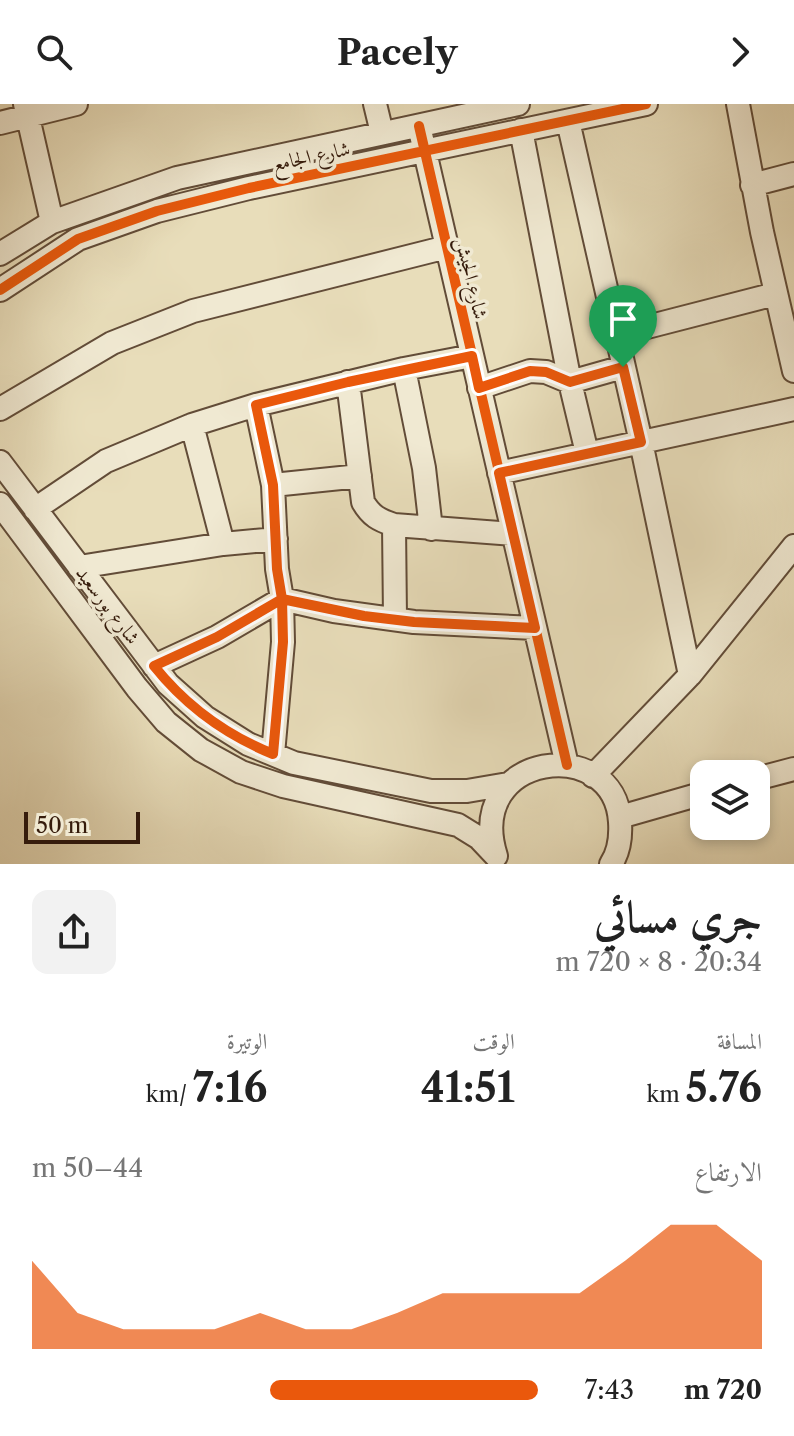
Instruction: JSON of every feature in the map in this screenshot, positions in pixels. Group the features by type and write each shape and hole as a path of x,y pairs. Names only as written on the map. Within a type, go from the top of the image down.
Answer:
{"street":[{"path":"0,123 27,110 76,104"},
{"path":"375,104 382,133"},
{"name":"شارع الجامع","path":"1,247 61,219 177,178 419,126 455,110 518,104"},
{"name":"شارع الجامع","path":"0,290 78,239 157,211 249,188 646,104"},
{"path":"738,104 752,185 794,371"},
{"path":"27,110 61,219 78,239"},
{"path":"568,121 690,675"},
{"name":"شارع الجيش","path":"419,126 567,765"},
{"path":"521,130 570,382 587,453"},
{"path":"752,185 794,174"},
{"path":"0,409 112,343 193,311 447,247"},
{"path":"616,335 775,294"},
{"path":"35,509 106,461 192,425 348,382 472,356"},
{"path":"479,388 530,371 546,372 570,382 623,367"},
{"path":"404,369 424,468 431,529"},
{"path":"348,382 363,502 369,513 378,520 394,525 513,534"},
{"path":"256,405 273,485 282,599 283,642 273,754"},
{"path":"499,473 794,409"},
{"path":"192,425 223,544"},
{"name":"شارع بورسعيد","path":"0,462 168,684 205,717 248,744 294,763 431,791 467,791 508,784 533,768 549,764 567,765"},
{"path":"273,485 360,476"},
{"name":"شارع بورسعيد","path":"0,504 137,688 166,722 201,750 241,772 283,786 458,825 479,838 499,860"},
{"path":"394,525 395,618"},
{"path":"79,567 223,544 276,539"},
{"path":"593,776 690,675 794,546"},
{"path":"154,666 217,637 282,599 364,616 414,622 535,628"},
{"path":"567,765 593,776 606,787 615,801 621,838 611,864"},
{"path":"770,775 794,769"},
{"path":"499,860 491,841 493,811 508,784"},
{"path":"620,817 690,797"}],"cycle path":[{"path":"0,290 78,239 157,211 249,188 646,104"},
{"path":"419,126 567,765"}],"route":[{"path":"623,367 570,382 546,372 530,371 479,388 472,356 256,405 273,485 277,569 282,599 217,637 154,666 168,684 205,717 248,744 273,754 283,642 282,599 334,611 414,622 535,628 499,473 641,442 623,367"}]}
